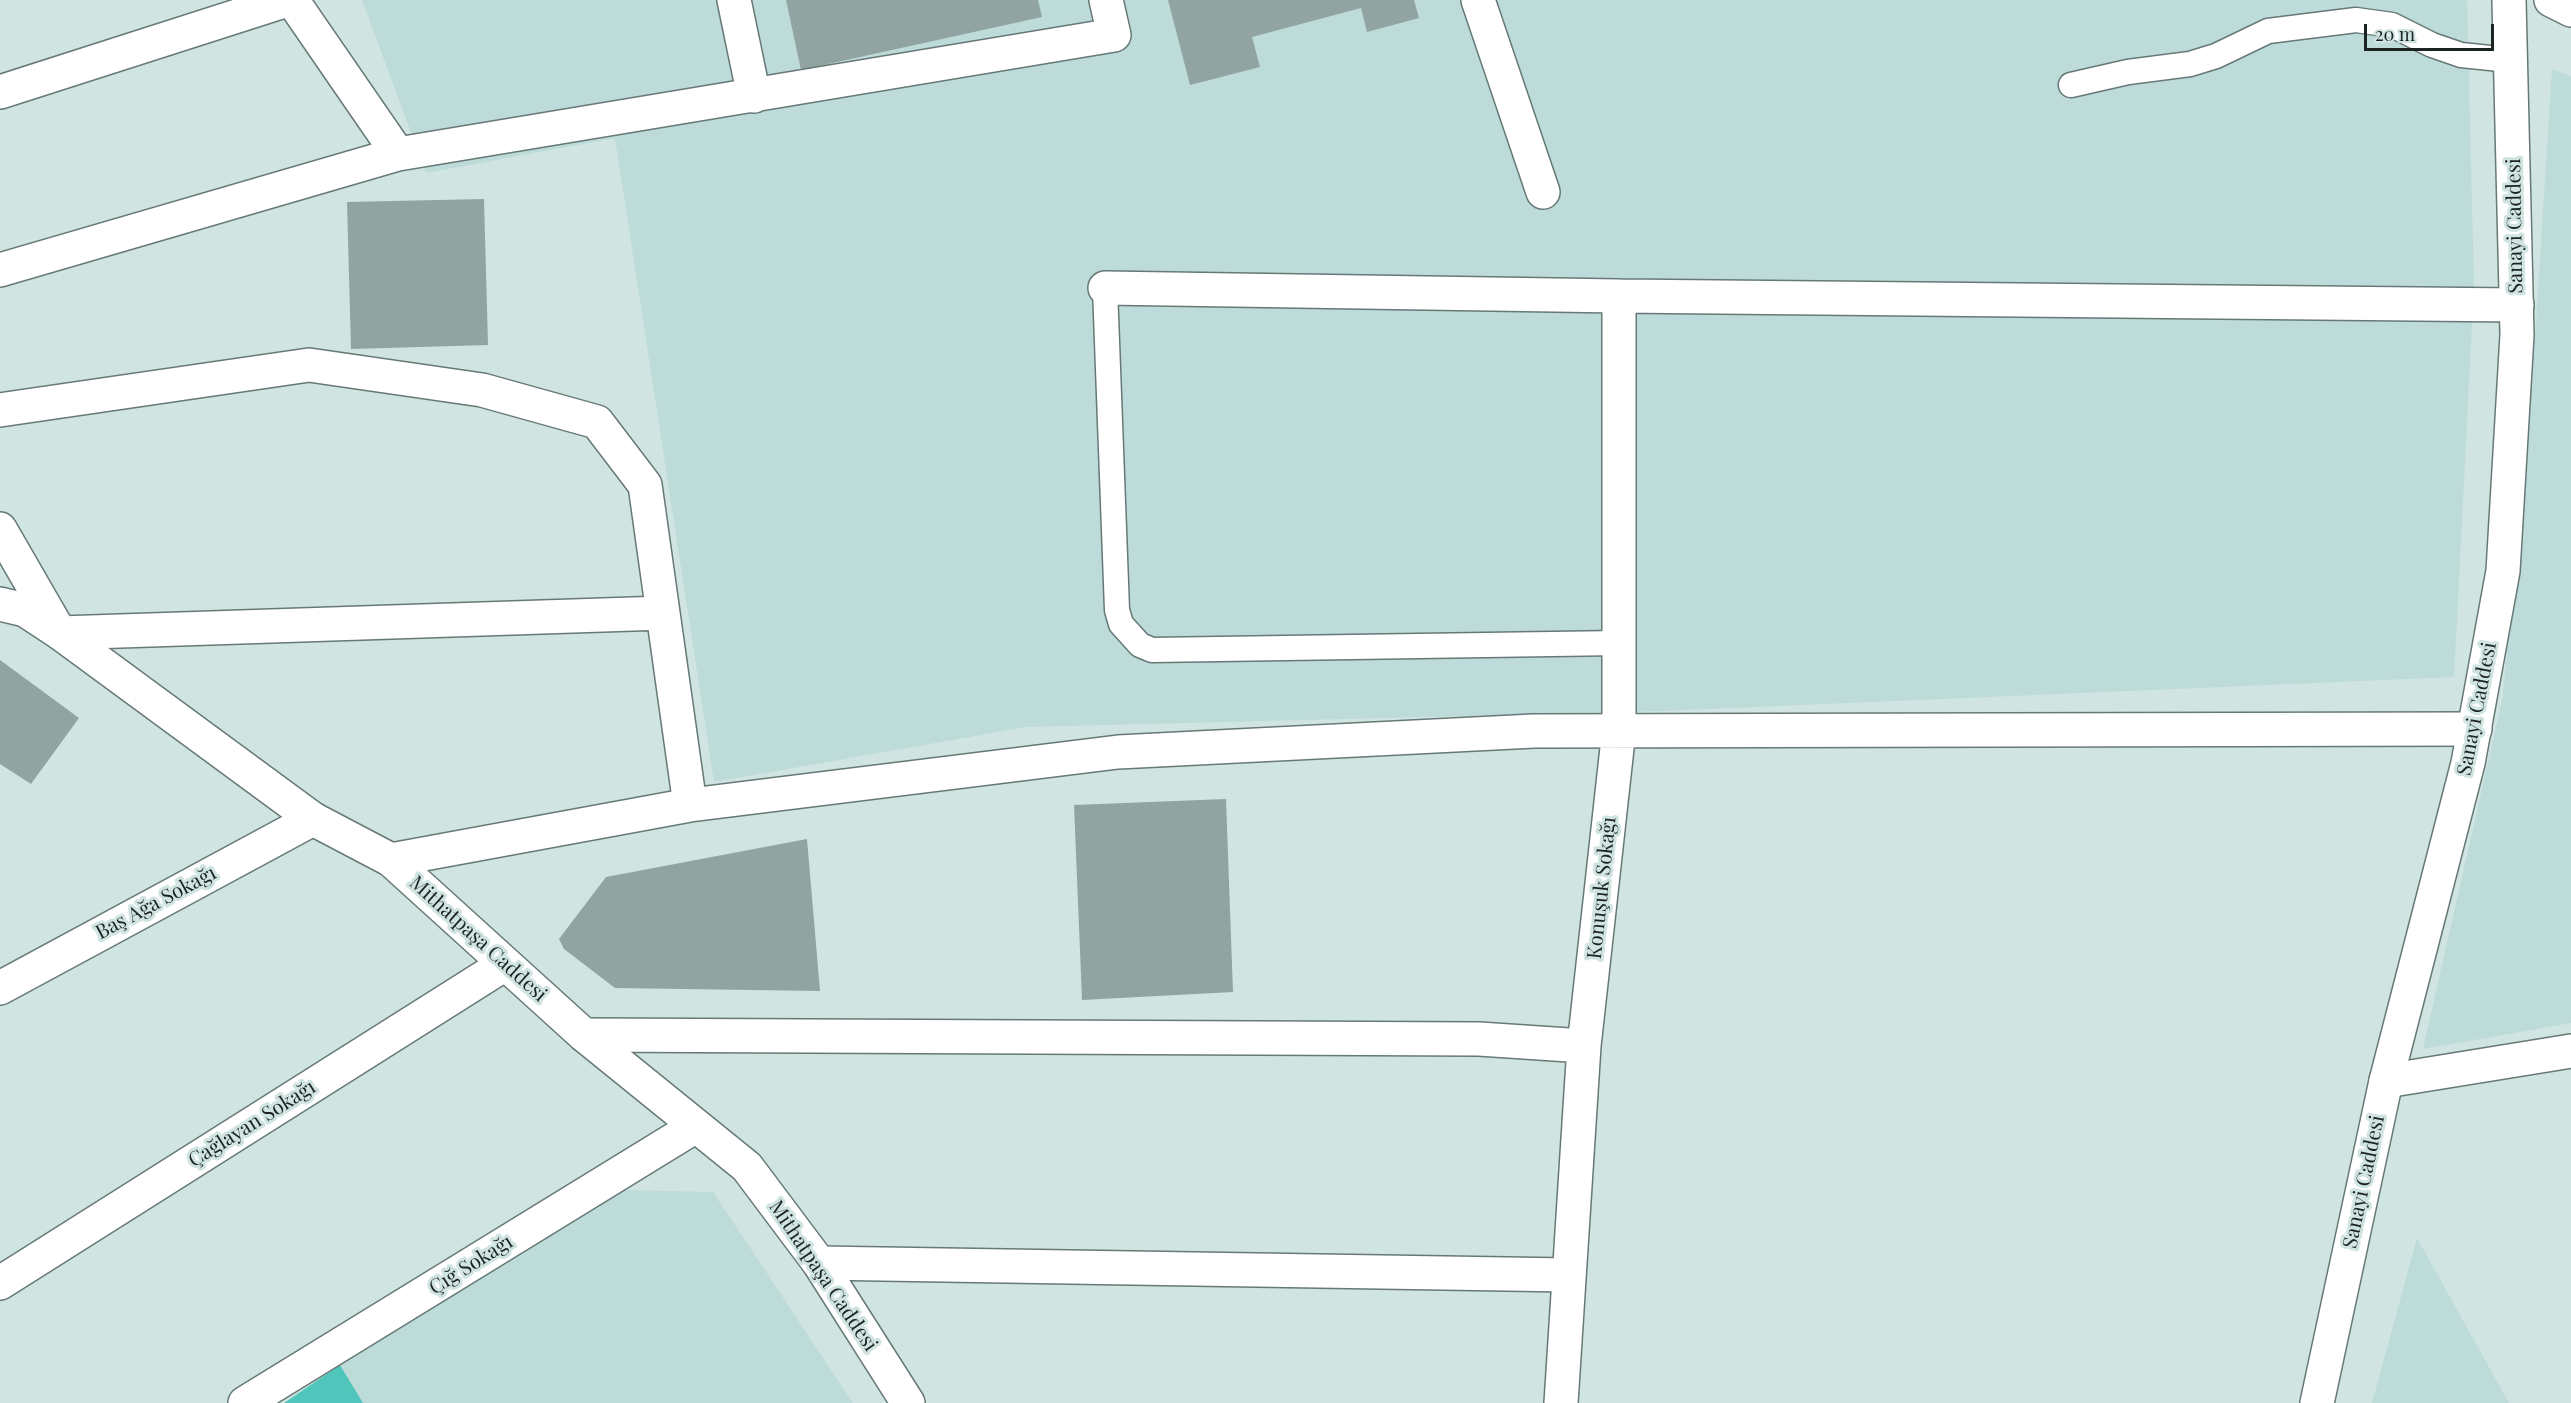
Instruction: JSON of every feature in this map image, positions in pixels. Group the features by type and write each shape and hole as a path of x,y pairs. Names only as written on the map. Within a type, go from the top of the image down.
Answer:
{"street":[{"path":"0,92 287,0"},
{"path":"292,0 398,154"},
{"path":"734,0 754,96"},
{"path":"0,270 398,154 1114,35 1106,0"},
{"path":"1478,0 1542,192"},
{"name":"Sanayi Caddesi","path":"2317,1403 2386,1081 2466,775 2503,571 2517,335 2509,0"},
{"path":"2551,0 2571,10"},
{"path":"1105,288 1619,296 2517,305"},
{"name":"Konuşuk Sokağı","path":"1561,1403 1584,1046 1619,730 1619,296"},
{"path":"0,410 309,365 482,390 597,422 645,485 690,805"},
{"name":"Mithatpaşa Caddesi","path":"0,529 60,633 313,819 391,860 584,1035 747,1167 819,1263 908,1403"},
{"path":"0,604 25,610 60,633 663,613"},
{"path":"391,860 690,805 1118,752 1534,730 2475,729"},
{"name":"Baş Ağa Sokağı","path":"0,988 313,819"},
{"name":"Çağlayan Sokağı","path":"0,1283 505,964"},
{"path":"584,1035 1467,1039 1584,1046"},
{"path":"2386,1081 2571,1051"},
{"name":"Çığ Sokağı","path":"245,1403 696,1126"},
{"path":"819,1263 1569,1275"}],"lane":[{"path":"2071,85 2128,72 2190,64 2216,56 2268,31 2356,20 2392,25 2432,45 2461,55 2510,60"},
{"path":"1105,288 1116,610 1121,624 1140,645 1152,650 1619,643"}],"shaded area":[{"path":"362,0 2467,0 2474,285 2454,677 1662,711 1026,727 714,782 615,138 426,173"},
{"path":"2552,69 2571,76 2571,1023 2423,1049 2503,696 2535,337"},
{"path":"618,1190 713,1192 853,1403 363,1403 340,1365"},
{"path":"2417,1238 2509,1403 2372,1403"},
{"path":"340,1365 363,1403 284,1403"}],"building":[{"path":"786,0 1038,0 1042,17 801,70"},
{"path":"1168,0 1414,0 1419,18 1367,32 1361,8 1252,37 1260,67 1190,85"},
{"path":"484,199 488,345 351,349 347,202"},
{"path":"0,660 79,718 31,784 0,764"},
{"path":"1226,799 1233,992 1082,1000 1074,805"},
{"path":"807,839 820,991 615,988 564,949 559,939 606,877"}]}
